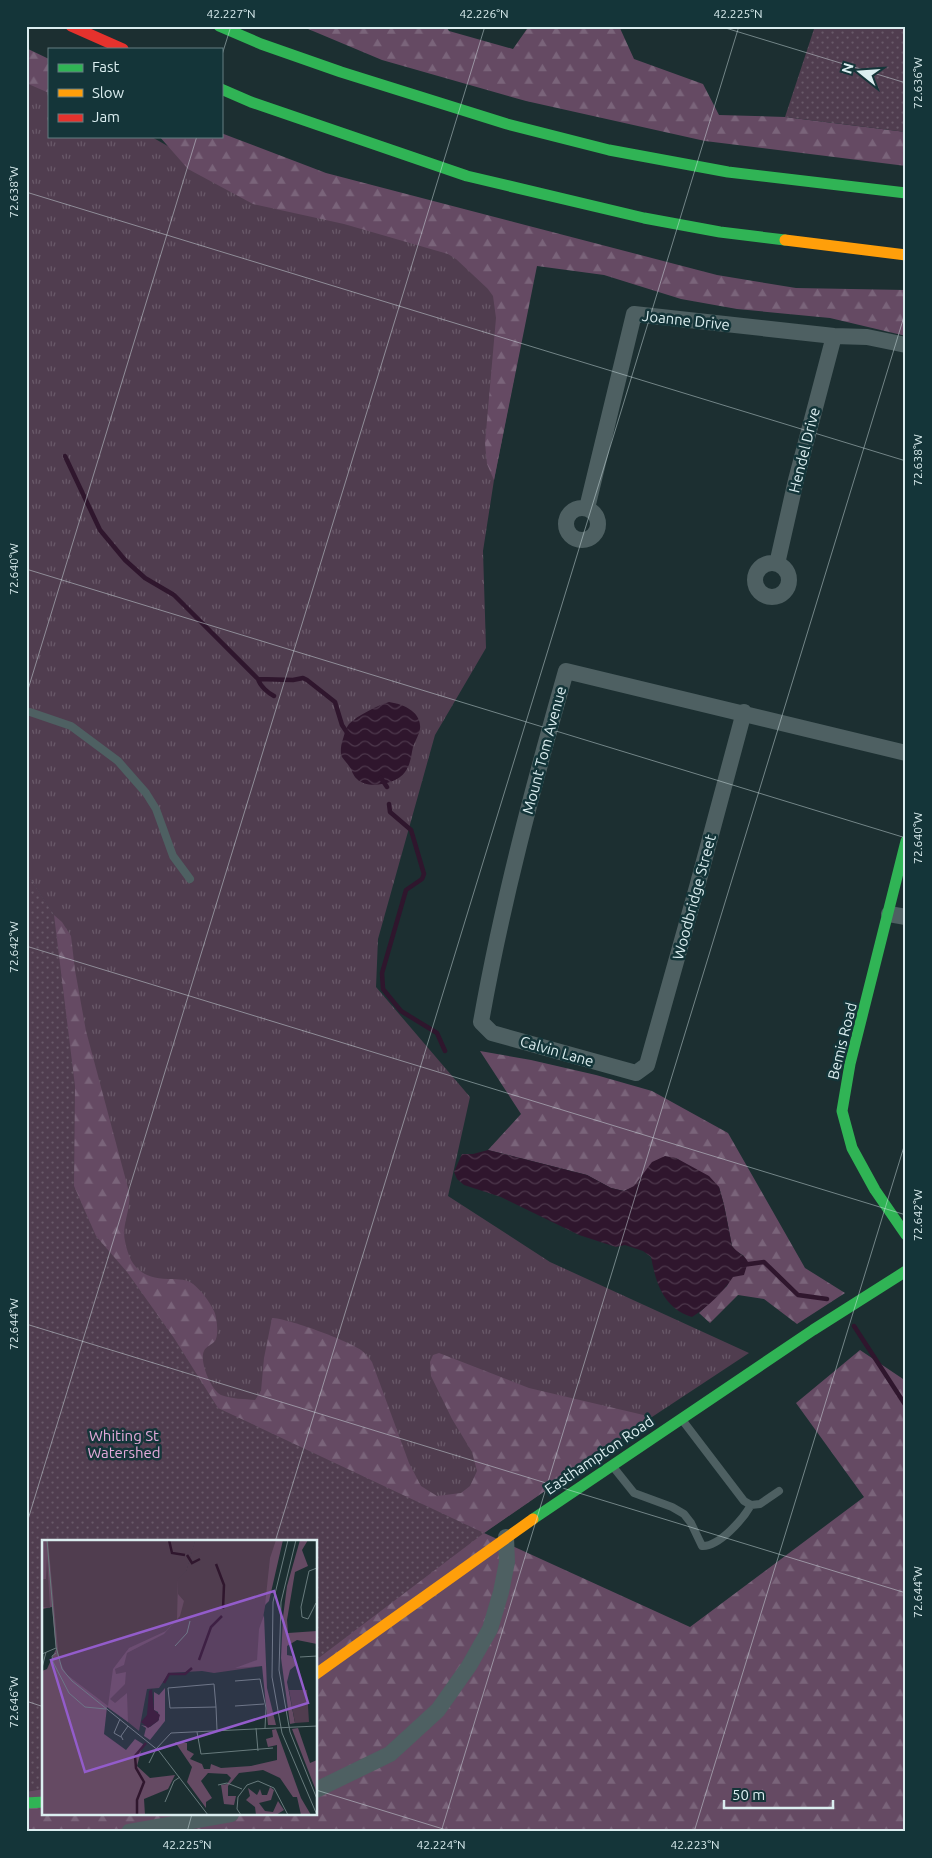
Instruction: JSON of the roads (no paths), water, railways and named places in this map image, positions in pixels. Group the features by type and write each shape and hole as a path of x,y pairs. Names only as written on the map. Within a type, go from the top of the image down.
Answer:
{"main road":[{"path":"70,26 121,48"},
{"path":"219,26 261,44 340,72 507,124 581,143 728,172 906,193"},
{"path":"222,89 251,102 467,176 644,218 720,232 906,255"},
{"name":"Bemis Road","path":"906,841 850,1064 842,1111 852,1148 875,1190 906,1235"},
{"name":"Easthampton Road","path":"318,1673 611,1465 906,1271"},
{"path":"26,1803 42,1802"}],"street":[{"name":"Joanne Drive","path":"587,508 634,314 834,336 867,337 906,345"},
{"name":"Hendel Drive","path":"777,564 796,480 834,336"},
{"name":"Mount Tom Avenue","path":"483,1024 481,1022 495,948 532,792 566,671 744,712 906,753"},
{"name":"Woodbridge Street","path":"633,1072 636,1073 647,1065 698,887 744,712"},
{"path":"889,914 906,917"},
{"name":"Calvin Lane","path":"483,1024 492,1033 633,1072"},
{"path":"318,1789 396,1751 438,1710 469,1666 490,1629 501,1592 505,1570 506,1538"},
{"path":"129,1832 220,1816"}],"lane":[{"path":"30,712 71,726 118,761 146,793 156,809 173,856 190,879"},
{"path":"680,1418 744,1501 751,1506"},
{"path":"611,1465 634,1493 672,1507 684,1514 691,1522 702,1546 709,1546 722,1537 743,1519 751,1506 760,1504 779,1491"}],"water":[{"path":"389,702 405,707 414,713 418,717 420,729 413,747 411,760 405,772 396,780 382,784 368,784 356,778 342,757 342,742 349,724 368,711"},
{"path":"488,1150 587,1175 611,1188 624,1191 634,1186 652,1162 665,1156 676,1158 709,1176 719,1187 732,1246 748,1262 744,1275 733,1277 714,1299 692,1317 682,1313 662,1293 655,1276 651,1257 643,1251 625,1245 616,1247 579,1235 501,1197 464,1185 457,1179 454,1172 462,1154 473,1154"}],"waterway":[{"path":"65,456 100,530 125,560 145,578 174,595 258,679 293,680 303,678 307,680 335,702 342,725 348,734"},
{"path":"258,679 264,689 274,696"},
{"path":"381,778 387,787"},
{"path":"389,804 390,812 411,830 424,874 422,879 406,890 382,973 383,989 401,1011 437,1033 445,1051"},
{"path":"742,1265 764,1262 798,1295 827,1299"},
{"path":"854,1326 906,1406"}],"park label":[{"name":"Whiting St Watershed","path":"124,1444"}]}
